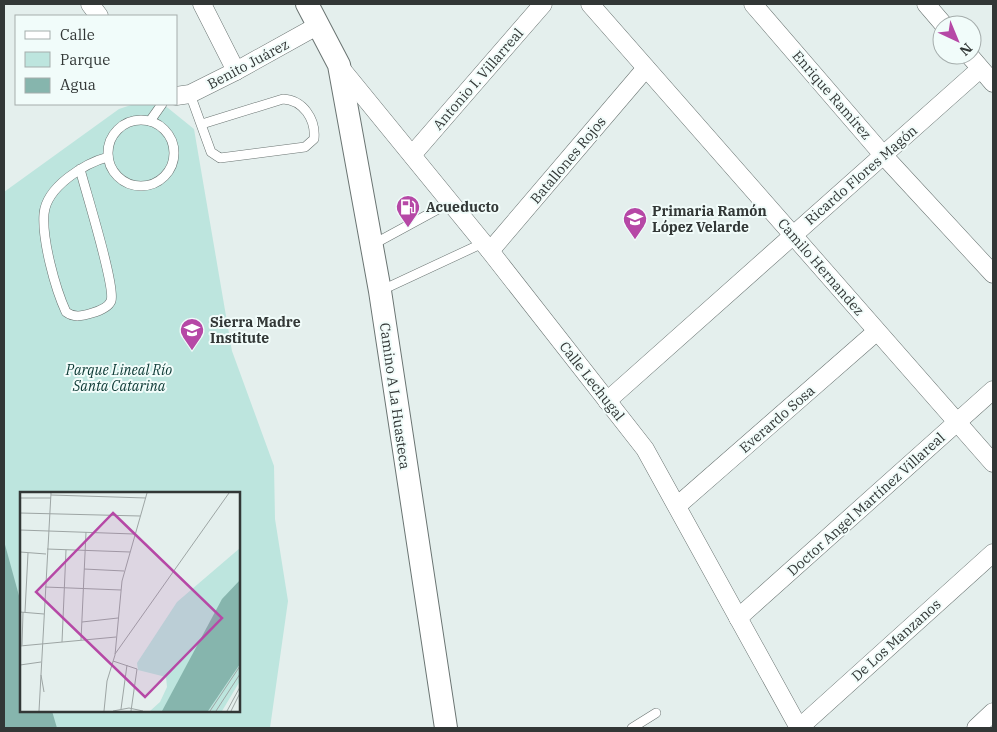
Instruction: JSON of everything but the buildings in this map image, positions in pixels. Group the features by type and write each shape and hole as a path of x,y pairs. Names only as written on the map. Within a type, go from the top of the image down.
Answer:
{"street":[{"path":"90,4 97,15"},
{"path":"202,4 236,71"},
{"path":"307,4 339,65"},
{"name":"Antonio I. Villarreal","path":"412,155 544,4"},
{"name":"Camilo Hernandez","path":"590,4 993,463"},
{"name":"Enrique Ramírez","path":"754,4 884,156 993,274"},
{"path":"926,4 935,15"},
{"name":"Benito Juárez","path":"183,95 236,71 317,26"},
{"name":"Calle Lechugal","path":"339,65 487,247 645,449 799,728"},
{"name":"Camino A La Huasteca","path":"339,65 380,291 446,728"},
{"path":"977,65 993,83"},
{"name":"Batallones Rojos","path":"487,247 646,68"},
{"name":"Ricardo Flores Magón","path":"607,401 980,69"},
{"name":"Everardo Sosa","path":"677,506 876,332"},
{"name":"Doctor Angel Martínez Villareal","path":"738,618 993,390"},
{"name":"De Los Manzanos","path":"799,728 993,553"},
{"path":"976,728 993,712"}],"lane":[{"path":"183,95 202,124 211,152 220,158 305,147 314,139 309,117 300,103 292,99 282,99 202,124"},
{"path":"150,121 161,105"},
{"path":"141,119 150,121 158,124 171,139 173,157 166,174 150,184 131,184 116,174 108,157 110,139 123,125 141,119"},
{"path":"80,169 103,251 112,295 108,305 102,310 77,316 66,312 61,300 50,262 44,212 58,186 80,169 108,157"},
{"path":"372,245 450,202"},
{"path":"380,291 487,247"},
{"path":"632,728 656,713"}],"green space":[{"name":"Parque Lineal Río Santa Catarina","path":"131,105 164,105 194,129 232,351 274,466 275,519 288,601 270,728 4,728 4,192 119,109"}],"water":[{"path":"4,541 20,599 20,712 52,712 57,728 4,728"}],"place":[{"name":"Acueducto","path":"408,228"},
{"name":"Primaria Ramón López Velarde","path":"635,240"},
{"name":"Sierra Madre Institute","path":"192,351"}]}
